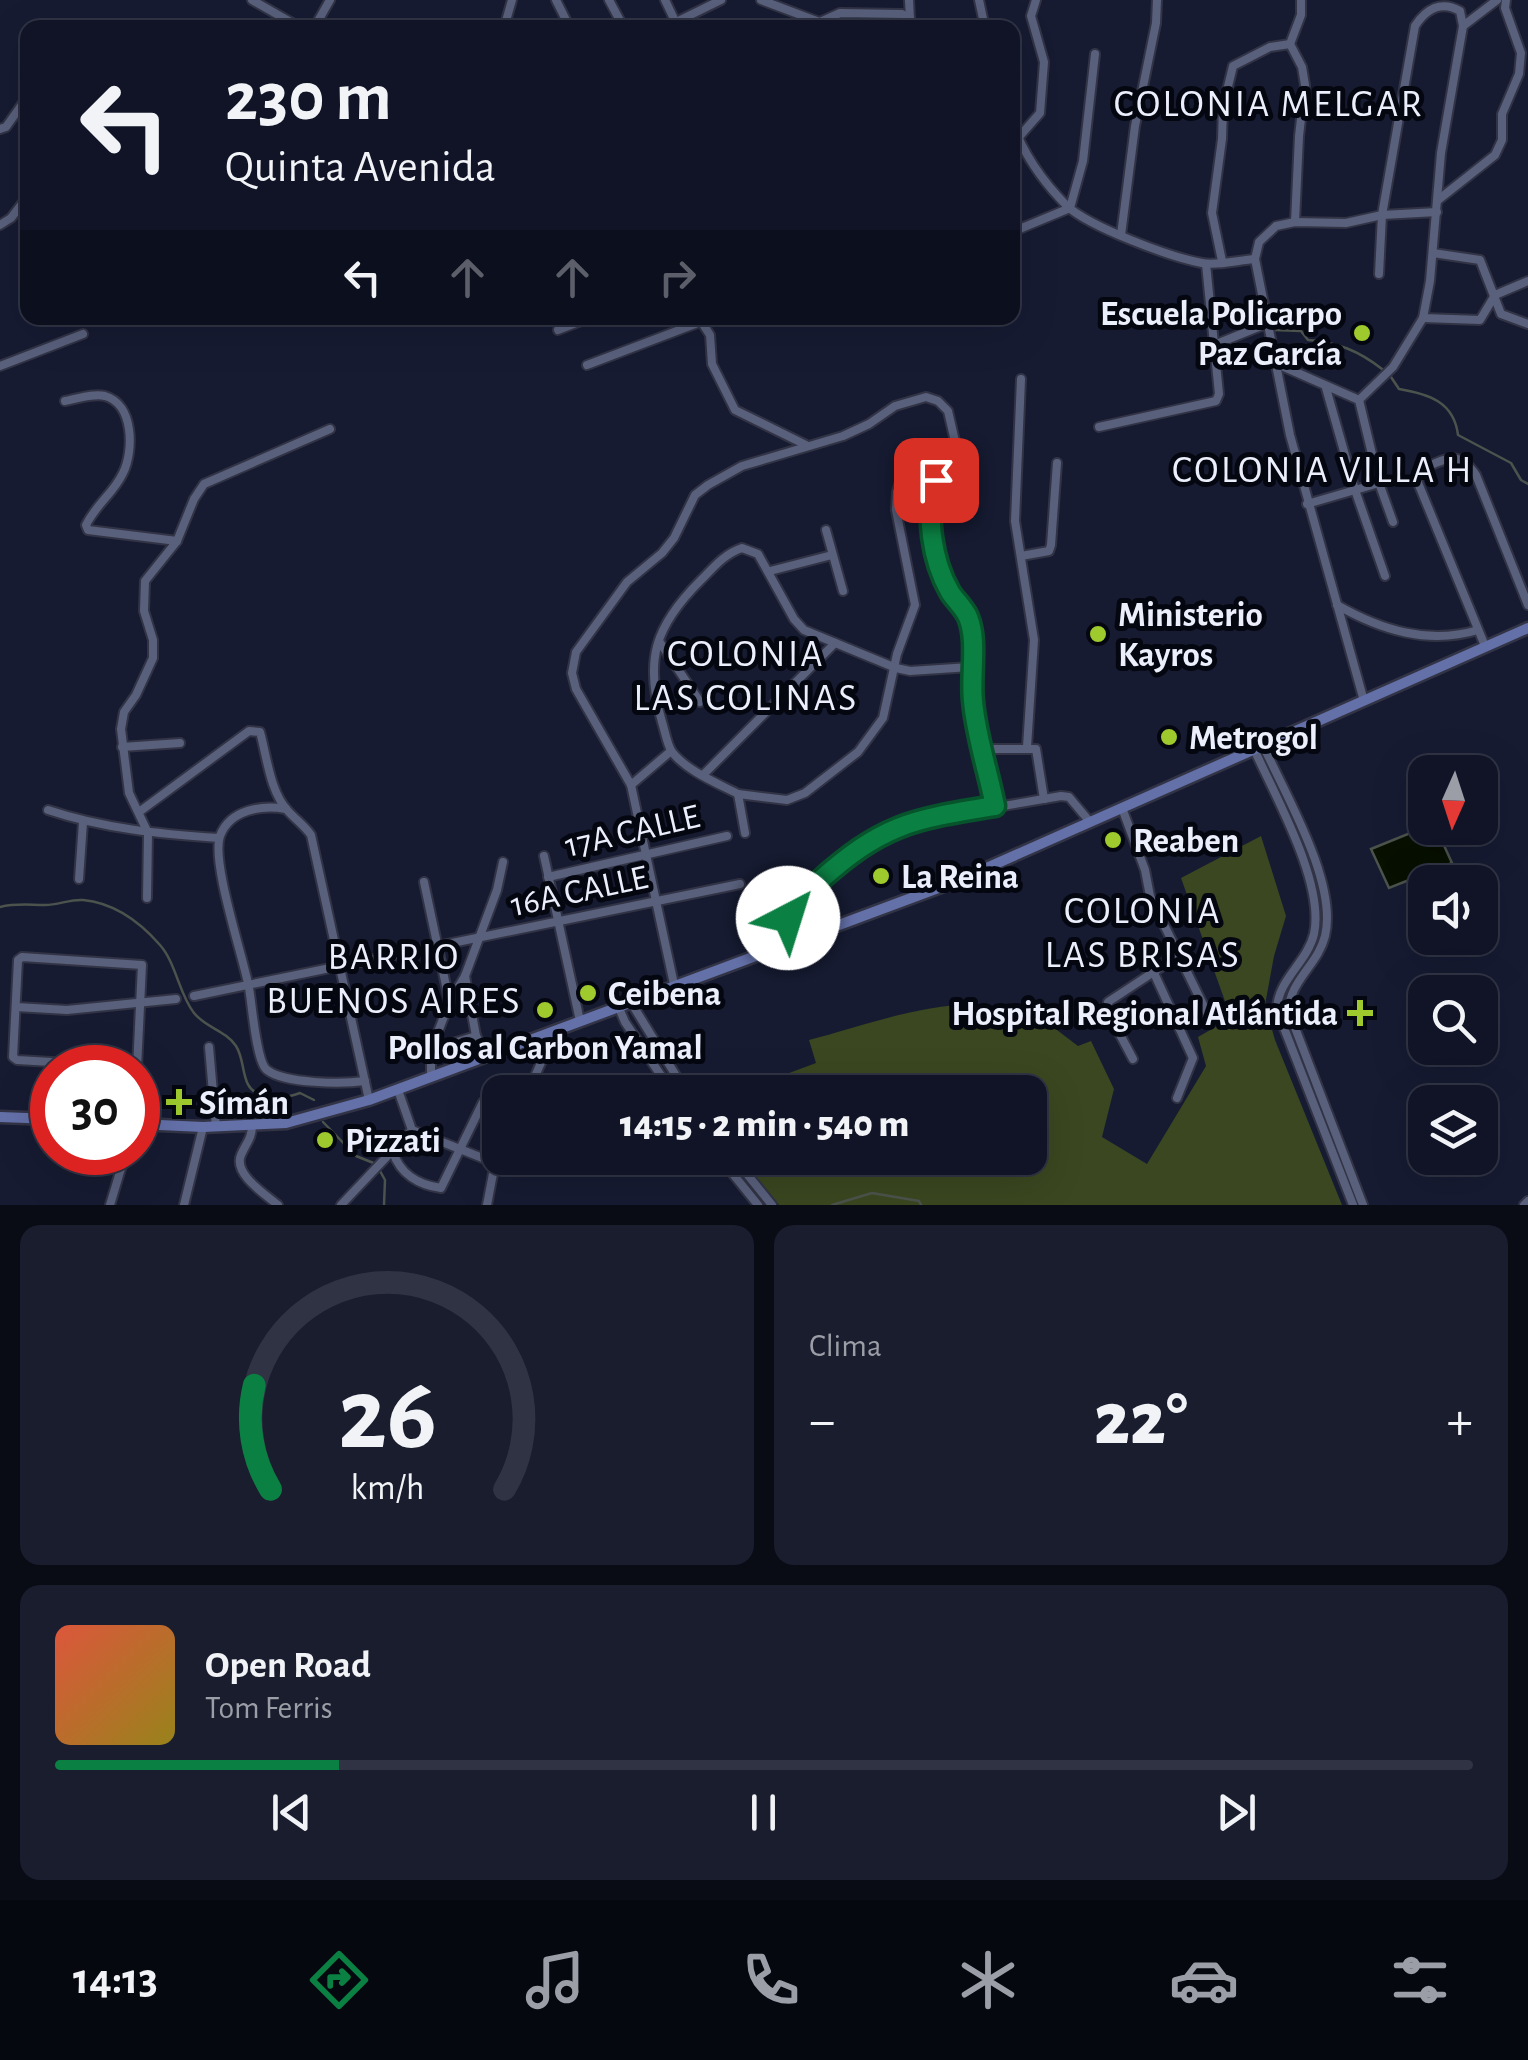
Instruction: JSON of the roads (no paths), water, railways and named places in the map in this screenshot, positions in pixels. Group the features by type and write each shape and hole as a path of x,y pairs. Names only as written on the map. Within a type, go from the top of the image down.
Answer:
{"main road":[{"path":"160,1125 203,1128 298,1121 398,1090 957,881 1528,628"},
{"path":"0,1117 30,1118"}],"street":[{"path":"252,0 287,20"},
{"path":"761,0 814,20"},
{"path":"909,0 910,19"},
{"path":"1020,136 1040,113 1044,62 1031,16 1036,0"},
{"path":"1121,236 1157,0"},
{"path":"1295,222 1306,85 1290,44 1301,15 1301,0"},
{"path":"1463,26 1497,0"},
{"path":"1438,200 1495,155 1502,140 1502,114 1524,60 1505,8 1506,0"},
{"path":"682,20 718,1"},
{"path":"1359,400 1393,366 1422,318 1433,252 1440,152 1463,26 1460,11 1444,4 1425,10 1414,26 1382,215 1379,274"},
{"path":"827,20 840,13 854,12 902,14 910,19"},
{"path":"1222,261 1212,213 1223,106 1233,66 1270,47 1290,44"},
{"path":"1070,208 1083,161 1094,54"},
{"path":"0,129 6,127 20,107"},
{"path":"1020,141 1039,172 1070,208 1121,236 1206,264 1255,259"},
{"path":"0,225 20,206"},
{"path":"1020,229 1070,208"},
{"path":"1364,701 1307,504 1274,364 1255,259 1266,232 1295,222 1346,222 1382,215 1437,212"},
{"path":"1433,252 1480,260 1501,314 1528,324"},
{"path":"1099,427 1216,400 1219,394 1206,264"},
{"path":"1422,318 1480,320 1495,295 1528,282"},
{"path":"558,330 571,325"},
{"path":"586,366 689,325"},
{"path":"706,325 712,364 735,410 808,446"},
{"path":"1214,344 1267,328"},
{"path":"0,366 83,334"},
{"path":"1274,364 1359,400"},
{"path":"1021,379 1016,521 1034,640 1027,747"},
{"path":"1326,388 1384,576"},
{"path":"65,400 98,395 110,398 120,405 128,424 128,463 113,490 96,505 86,525 88,530 177,541"},
{"path":"674,989 631,785 576,688 572,662 627,582 674,538 695,495 742,466 843,436 910,400 938,401 948,411 957,450 949,467 936,480 932,539 939,570 968,616 975,716 995,806"},
{"path":"1359,400 1379,483 1393,522"},
{"path":"147,898 148,833 129,794 122,747 124,712 142,685 153,658 154,640 144,612 145,581 177,541 194,498 204,484 330,429"},
{"path":"911,446 897,492 896,510 914,605 897,654 896,668 883,718 858,752 805,793 787,800 738,794 671,751 653,686 653,664 664,622 721,559 747,548 758,554 770,571 794,619 804,630 896,668 970,668"},
{"path":"1484,646 1416,478 1420,470 1454,457 1466,461 1476,475 1528,605"},
{"path":"1021,556 1048,551 1051,545 1058,463"},
{"path":"1307,504 1379,483"},
{"path":"826,530 844,590"},
{"path":"770,571 832,555"},
{"path":"1336,606 1390,631 1456,636 1478,630"},
{"path":"659,641 700,702"},
{"path":"703,775 835,644"},
{"path":"138,812 249,731 260,732 274,783 286,809 303,822 311,835 369,1100"},
{"path":"122,747 180,743"},
{"path":"984,749 1027,747 1037,752 1044,799"},
{"path":"1259,747 1310,876 1315,902 1310,946 1280,989 1277,1010 1353,1205"},
{"path":"1259,747 1320,872 1327,904 1326,932 1322,948 1292,991 1289,1012 1364,1205"},
{"path":"631,785 671,751"},
{"path":"738,794 745,833"},
{"path":"793,945 788,911 845,858 905,822 1070,797 1090,822"},
{"path":"286,809 252,808 240,814 219,838 224,880 264,1068 331,1085 366,1082"},
{"path":"1122,808 1145,870 1150,896 1210,1019"},
{"path":"48,810 83,822 148,833 219,838"},
{"path":"79,880 83,822"},
{"name":"17A CALLE","path":"548,878 727,836"},
{"path":"544,856 580,1022"},
{"path":"431,1078 431,1050 450,1001 465,976 503,862"},
{"path":"424,882 450,1001"},
{"name":"16A CALLE","path":"194,996 740,884"},
{"path":"1133,1058 1106,1007 1113,998 1178,956"},
{"path":"30,1061 17,1060 12,1051 18,960 22,957 142,965 138,1045"},
{"path":"1154,973 1194,1058 1177,1098"},
{"path":"465,976 476,1036 488,1056"},
{"path":"16,1007 67,1010 176,999"},
{"path":"632,1004 676,1075"},
{"path":"619,1008 661,1075"},
{"path":"536,1075 555,1031"},
{"path":"431,1050 476,1036"},
{"path":"209,1047 216,1127"},
{"path":"331,1085 340,1109"},
{"path":"398,1090 412,1130 460,1149 482,1153"},
{"path":"393,1152 402,1170 412,1178 440,1188 482,1102"},
{"path":"252,1125 252,1136 239,1162 240,1170 278,1205"},
{"path":"184,1205 203,1128"},
{"path":"341,1205 412,1130"},
{"path":"110,1205 119,1175"},
{"path":"488,1205 494,1175"},
{"path":"734,1175 758,1205"},
{"path":"748,1175 772,1205"}],"waterway":[{"path":"1274,330 1301,331 1308,340 1347,348 1382,369"},
{"path":"1223,350 1234,341"},
{"path":"1391,377 1399,389 1445,407 1458,435 1511,463 1528,484"},
{"path":"0,907 83,900 126,915 165,952 194,1013 236,1046 247,1081 255,1092 281,1097 300,1093 314,1100"},
{"path":"323,1122 356,1156 376,1164"},
{"path":"380,1171 385,1180 384,1205"},
{"path":"832,1205 872,1193 919,1201 921,1205"}],"place":[{"name":"Escuela Policarpo Paz García","path":"1362,333"},
{"name":"Ministerio Kayros","path":"1098,634"},
{"name":"Metrogol","path":"1169,737"},
{"name":"Reaben","path":"1113,840"},
{"name":"La Reina","path":"881,876"},
{"name":"Ceibena","path":"588,993"},
{"name":"Pollos al Carbon Yamal","path":"545,1010"},
{"name":"Hospital Regional Atlántida","path":"1360,1013"},
{"name":"Símán","path":"179,1102"},
{"name":"Pizzati","path":"325,1140"}],"district":[{"name":"COLONIA MELGAR","path":"1269,103"},
{"name":"COLONIA VILLA H","path":"1323,469"},
{"name":"COLONIA LAS COLINAS","path":"746,674"},
{"name":"COLONIA LAS BRISAS","path":"1143,932"},
{"name":"BARRIO BUENOS AIRES","path":"394,978"}]}
